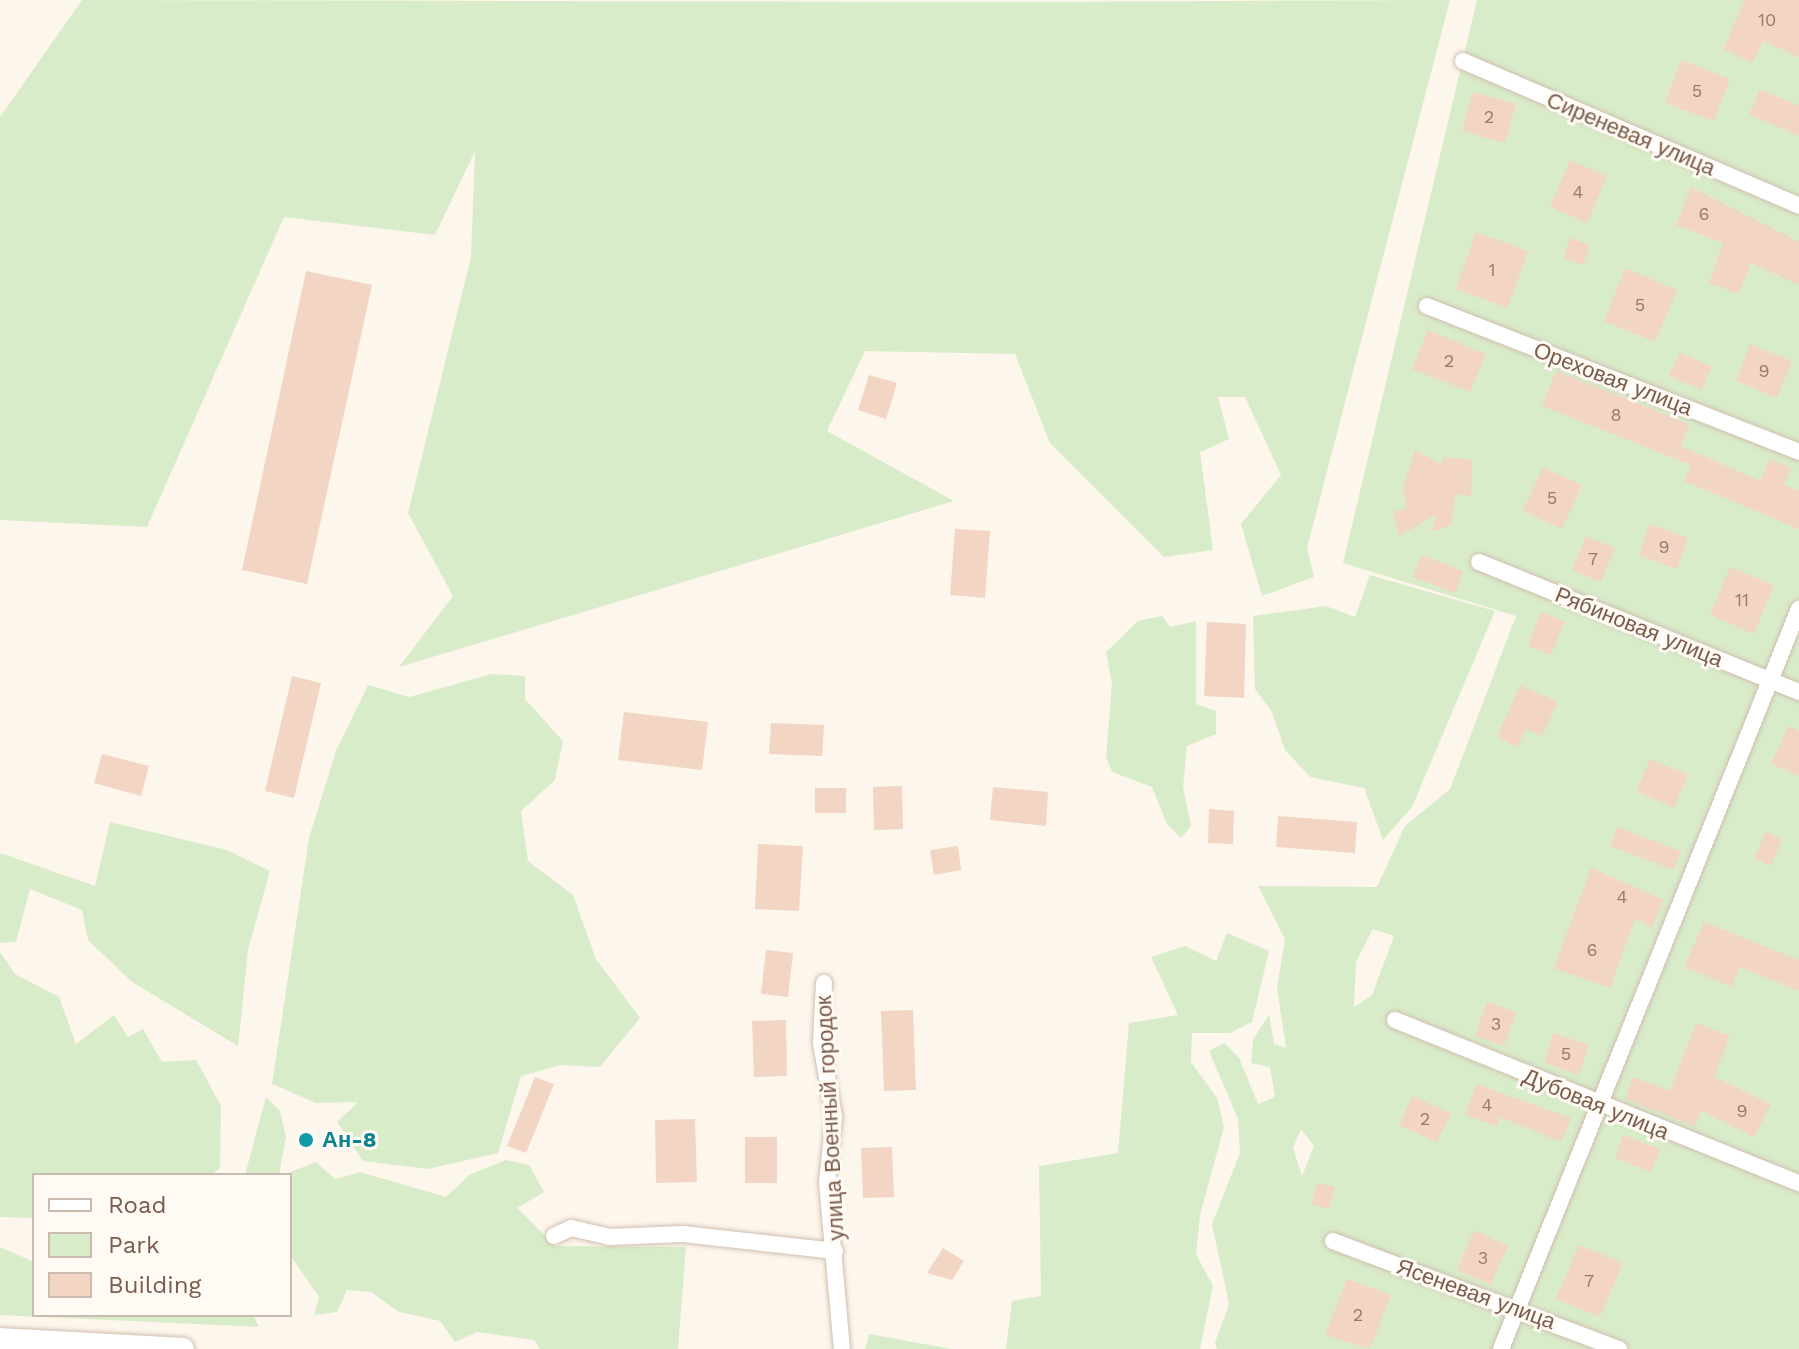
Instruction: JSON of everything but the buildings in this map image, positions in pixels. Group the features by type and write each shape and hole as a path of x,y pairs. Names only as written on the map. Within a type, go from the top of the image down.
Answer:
{"main road":[{"path":"0,1339 183,1349"}],"street":[{"name":"Сиреневая улица","path":"1463,61 1799,206"},
{"name":"Ореховая улица","path":"1427,306 1799,452"},
{"name":"Рябиновая улица","path":"1479,562 1799,692"},
{"path":"1501,1349 1594,1106 1799,609"},
{"name":"улица Военный городок","path":"824,983 842,1349"},
{"name":"Дубовая улица","path":"1395,1020 1594,1106 1799,1183"},
{"path":"554,1236 571,1228 609,1237 683,1234 835,1251"},
{"name":"Ясеневая улица","path":"1333,1241 1518,1308 1619,1349"}],"green space":[{"path":"82,0 1450,0 1307,548 1314,577 1262,596 1241,524 1281,475 1245,397 1218,397 1229,439 1200,452 1213,550 1164,557 1050,443 1015,354 865,351 827,431 954,501 399,667 453,596 408,513 471,257 475,151 435,235 284,217 147,527 0,520 0,117"},
{"path":"1477,0 1799,0 1799,1349 1217,1349 1215,1343 1229,1304 1212,1224 1240,1153 1238,1119 1209,1051 1224,1043 1239,1058 1258,1104 1275,1097 1270,1067 1251,1063 1253,1040 1269,1014 1274,1044 1286,1048 1277,988 1285,939 1258,886 1377,887 1405,826 1450,789 1516,616 1343,563","holes":["1373,929 1394,936 1372,995 1354,1007 1356,962","1301,1129 1314,1146 1302,1176 1293,1148"]},
{"path":"1370,575 1495,611 1412,807 1383,840 1364,788 1310,777 1285,750 1272,712 1255,689 1253,616 1326,606 1355,617"},
{"path":"1162,616 1170,627 1196,621 1196,704 1216,711 1216,734 1187,746 1183,787 1191,826 1181,838 1167,824 1152,787 1112,772 1106,757 1112,684 1106,652 1138,621"},
{"path":"492,674 525,676 525,699 563,741 555,780 521,811 528,861 573,895 596,959 640,1018 600,1067 561,1065 521,1076 498,1153 428,1169 363,1161 337,1122 358,1102 316,1103 272,1084 309,838 336,751 368,685 409,697"},
{"path":"110,822 227,850 270,871 248,950 238,1046 132,982 88,940 82,910 30,889 16,942 0,943 0,853 95,886"},
{"path":"1227,933 1269,951 1252,1022 1230,1033 1192,1033 1191,1062 1217,1098 1224,1127 1200,1215 1196,1254 1213,1286 1200,1349 1006,1349 1012,1301 1041,1296 1039,1166 1118,1153 1129,1023 1178,1015 1151,957 1185,946 1216,961"},
{"path":"0,952 15,974 59,997 76,1044 114,1015 128,1037 143,1029 162,1062 196,1060 221,1106 220,1168 214,1173 32,1173 32,1218 0,1217"},
{"path":"266,1097 280,1111 286,1137 279,1173 246,1173"},
{"path":"506,1160 529,1165 544,1192 517,1208 555,1246 686,1247 678,1349 540,1349 534,1340 477,1332 455,1342 440,1321 399,1312 371,1292 347,1290 337,1312 314,1315 319,1297 292,1258 292,1173 288,1173 316,1162 335,1179 360,1172 446,1197 469,1175"},
{"path":"0,1247 32,1261 32,1316 0,1315"},
{"path":"43,1317 254,1317 259,1327"},
{"path":"869,1334 951,1349 865,1349"}],"place":[{"name":"Ан-8","path":"306,1140"}]}
